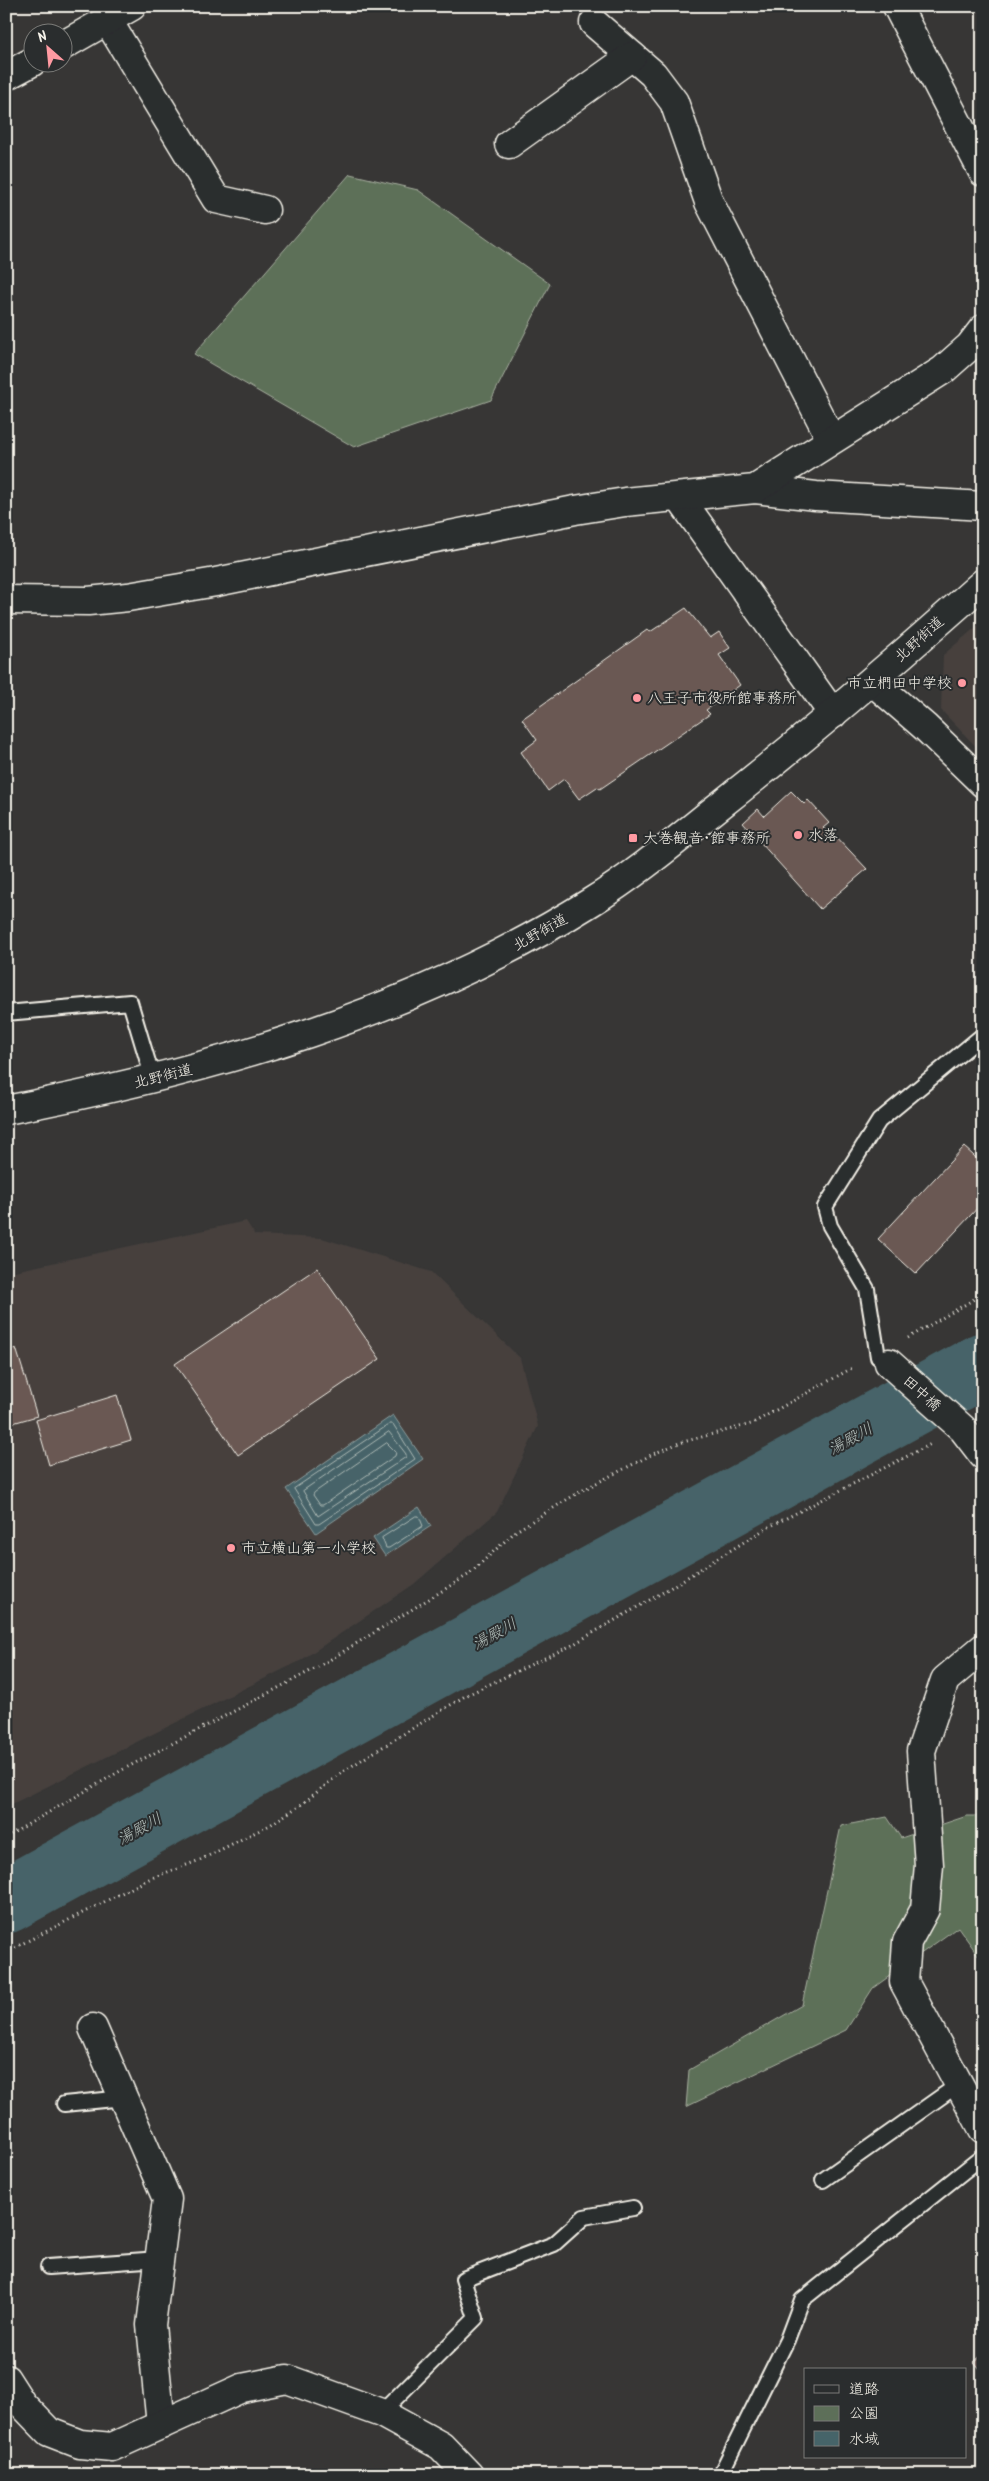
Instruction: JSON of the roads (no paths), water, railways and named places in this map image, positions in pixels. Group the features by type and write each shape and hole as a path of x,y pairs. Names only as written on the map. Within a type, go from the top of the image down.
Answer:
{"street":[{"path":"72,41 132,6"},
{"path":"897,6 983,172"},
{"path":"108,21 216,199 265,210"},
{"path":"594,23 653,74 674,102 709,202 831,439"},
{"path":"509,144 632,56"},
{"path":"6,76 22,67"},
{"path":"755,488 943,370 970,346 983,329"},
{"path":"6,600 88,601 128,597 216,582 575,510 755,488 816,496 983,506"},
{"path":"679,496 833,714"},
{"name":"北野街道","path":"6,1110 152,1079 293,1039 372,1011 460,974 537,935 626,879 833,714 983,583"},
{"path":"872,681 932,733 983,783"},
{"name":"田中橋","path":"884,1360 958,1425 983,1455"},
{"path":"983,1648 945,1680 921,1751 929,1865 925,1910 908,1942 904,1982 983,2129"},
{"path":"93,2028 167,2199 151,2326 161,2425"},
{"path":"6,2379 22,2404 49,2432 80,2444 112,2447 242,2388 287,2379 381,2413 441,2446 469,2475"}],"lane":[{"path":"6,1013 130,1002 152,1079"},
{"path":"884,1360 867,1289 830,1226 825,1207 880,1121 983,1034"},
{"path":"823,2180 959,2084"},
{"path":"64,2104 124,2098"},
{"path":"720,2475 787,2340 802,2300 983,2156"},
{"path":"381,2413 476,2318 463,2279 554,2244 584,2217 634,2208"},
{"path":"48,2267 159,2259"}],"water":[{"path":"393,1415 423,1459 316,1533 286,1489"},
{"path":"419,1507 431,1526 385,1556 373,1538"}],"waterway":[{"name":"湯殿川","path":"6,1901 983,1365"}],"place":[{"name":"市立椚田中学校","path":"962,683"},
{"name":"八王子市役所館事務所","path":"637,698"},
{"name":"水落","path":"798,835"},
{"name":"大巻観音･館事務所","path":"633,838"},
{"name":"市立横山第一小学校","path":"231,1548"}]}
